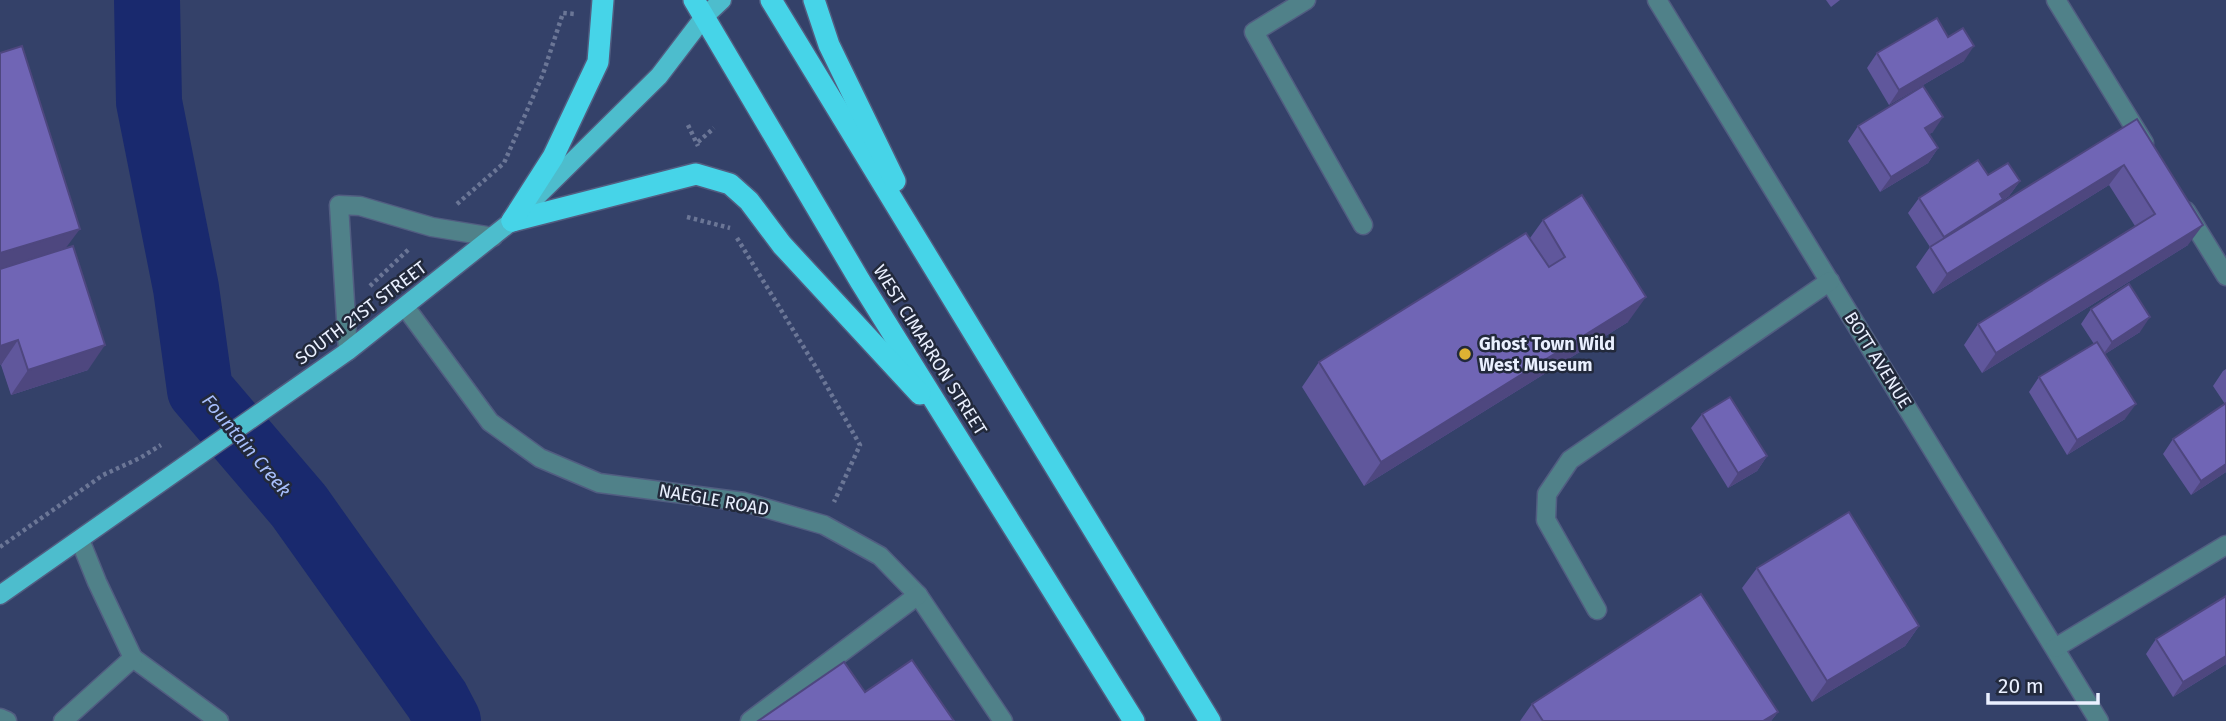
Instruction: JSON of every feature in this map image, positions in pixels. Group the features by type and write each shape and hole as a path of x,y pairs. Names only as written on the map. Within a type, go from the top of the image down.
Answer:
{"highway":[{"path":"512,221 553,157 598,62 603,0"},
{"path":"771,0 1210,721"},
{"path":"814,0 829,45 951,296"},
{"name":"WEST CIMARRON STREET","path":"702,5 860,281 1134,721"},
{"path":"512,221 696,174 730,184 749,201 782,245 954,431"}],"main road":[{"name":"SOUTH 21ST STREET","path":"0,595 165,482 348,351 493,237 659,76 702,5 722,0"}],"street":[{"path":"1306,0 1254,32 1363,225"},
{"name":"BOTT AVENUE","path":"1657,0 2099,721"},
{"path":"2056,0 2155,161"},
{"path":"2176,195 2226,276"},
{"path":"348,351 339,205 359,206 432,227 493,237"},
{"path":"1597,610 1546,520 1547,494 1570,460 1830,281"},
{"name":"NAEGLE ROAD","path":"406,308 490,422 540,458 599,482 744,502 824,525 880,556 918,595 1003,721"},
{"path":"80,540 134,658 219,721"},
{"path":"2055,648 2226,545"},
{"path":"750,721 918,595"},
{"path":"63,721 134,658"},
{"path":"0,718 7,721"}],"path":[{"path":"346,308 504,163 543,74 563,13 583,14"},
{"path":"688,125 698,142 699,157"},
{"path":"698,142 714,128"},
{"path":"687,217 730,227 860,445 824,525"},
{"path":"0,547 103,475 141,458"}],"building":[{"path":"1937,18 1948,37 1963,28 1974,46 1899,90 1877,53"},
{"path":"22,46 80,229 0,253 0,53"},
{"path":"1923,86 1943,117 1925,128 1938,148 1891,177 1858,126"},
{"path":"2137,119 2203,225 1996,353 1978,324 2155,214 2124,165 1947,274 1930,247"},
{"path":"1978,160 1988,175 2008,163 2020,181 2000,194 2003,199 1944,237 1919,198"},
{"name":"Ghost Town Wild West Museum","path":"1582,195 1646,297 1381,462 1319,362 1526,233 1549,267 1565,257 1543,220"},
{"path":"73,246 105,345 28,370 18,340 0,346 0,269"},
{"path":"2129,284 2150,317 2112,342 2091,309"},
{"path":"2097,342 2136,404 2077,440 2039,377"},
{"path":"1730,397 1767,456 1738,473 1702,414"},
{"path":"2226,403 2226,464 2201,481 2173,439"},
{"path":"1849,512 1919,626 1827,681 1757,568"},
{"path":"1701,594 1778,712 1763,721 1543,721 1532,704"},
{"path":"2226,596 2226,656 2183,682 2156,639"},
{"path":"912,660 954,721 758,721 844,662 865,692"}],"waterway":[{"name":"Fountain Creek","path":"147,0 149,102 186,288 200,390 299,506 437,700 448,721"}],"place":[{"name":"Ghost Town Wild West Museum","path":"1465,354"}]}
